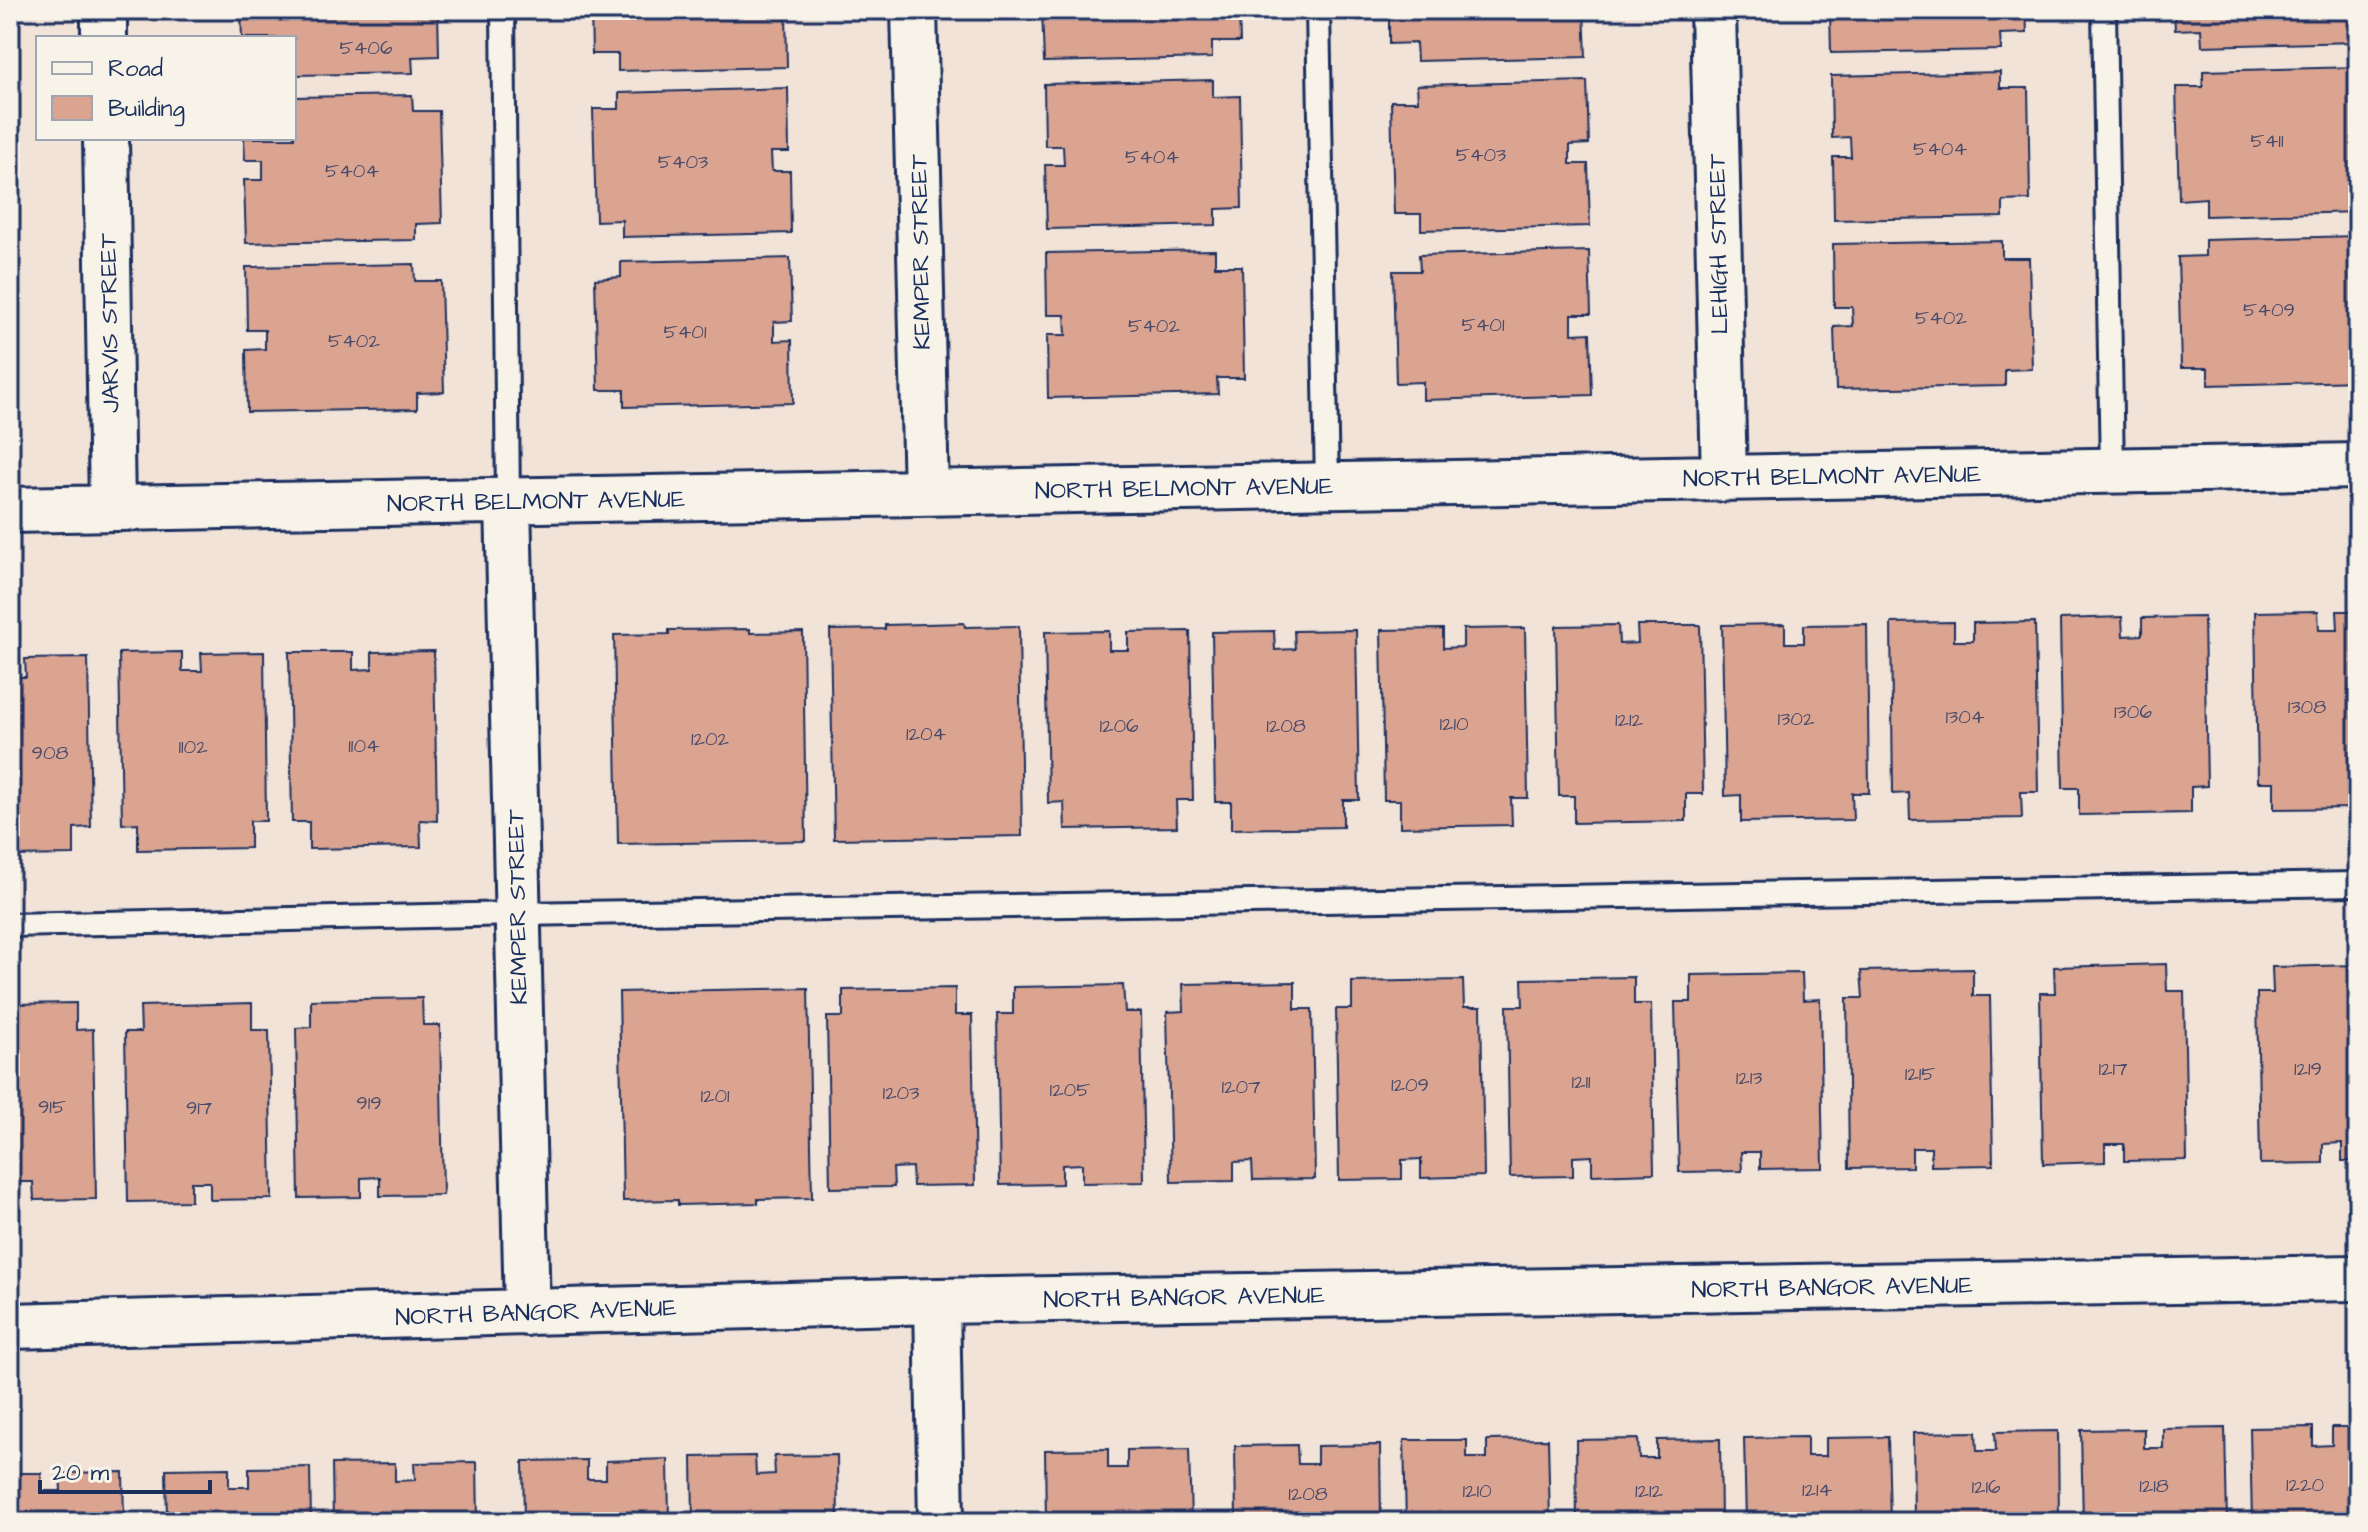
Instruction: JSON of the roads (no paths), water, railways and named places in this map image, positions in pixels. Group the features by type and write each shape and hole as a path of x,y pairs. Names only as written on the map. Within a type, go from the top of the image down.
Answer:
{"street":[{"path":"104,10 104,36"},
{"name":"KEMPER STREET","path":"914,10 926,493"},
{"name":"LEHIGH STREET","path":"1713,10 1724,479"},
{"name":"JARVIS STREET","path":"106,140 112,508"},
{"name":"NORTH BELMONT AVENUE","path":"10,510 2358,466"},
{"name":"KEMPER STREET","path":"508,501 527,1313"},
{"name":"NORTH BANGOR AVENUE","path":"10,1326 937,1301 2358,1278"},
{"path":"937,1301 941,1522"}],"lane":[{"path":"503,10 508,501"},
{"path":"1318,10 1327,486"},
{"path":"2104,10 2112,471"},
{"path":"10,925 2358,884"}]}
